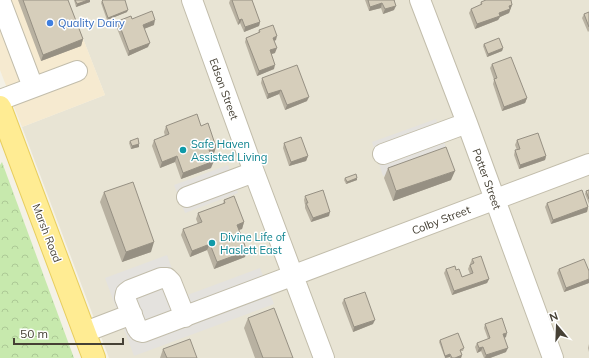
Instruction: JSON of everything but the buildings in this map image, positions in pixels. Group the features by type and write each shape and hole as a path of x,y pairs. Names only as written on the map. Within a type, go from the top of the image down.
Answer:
{"main road":[{"name":"Marsh Road","path":"0,107 94,358"}],"street":[{"name":"Edson Street","path":"192,0 254,172 324,358"},
{"name":"Potter Street","path":"420,0 467,123 553,358"},
{"path":"1,2 34,88"},
{"path":"0,100 77,71"},
{"path":"383,154 467,123"},
{"name":"Colby Street","path":"132,314 138,331 143,332 589,164"},
{"path":"187,197 254,172"},
{"path":"85,332 132,314 125,298 128,291 164,277 170,279 172,282 185,317"}],"shaded area":[{"path":"0,0 68,0 105,95 22,127 0,70"},
{"path":"68,0 589,0 589,358 109,358 22,127 105,95"},
{"path":"436,119 448,153 383,176 372,142"},
{"path":"228,165 238,193 185,213 174,185"},
{"path":"167,255 182,297 260,268 274,304 134,356 105,278"}],"green space":[{"path":"2,162 74,358 0,358 0,165"}],"place":[{"name":"Quality Dairy","path":"50,23"},
{"name":"Safe Haven Assisted Living","path":"183,150"},
{"name":"Divine Life of Haslett East","path":"212,243"}]}
